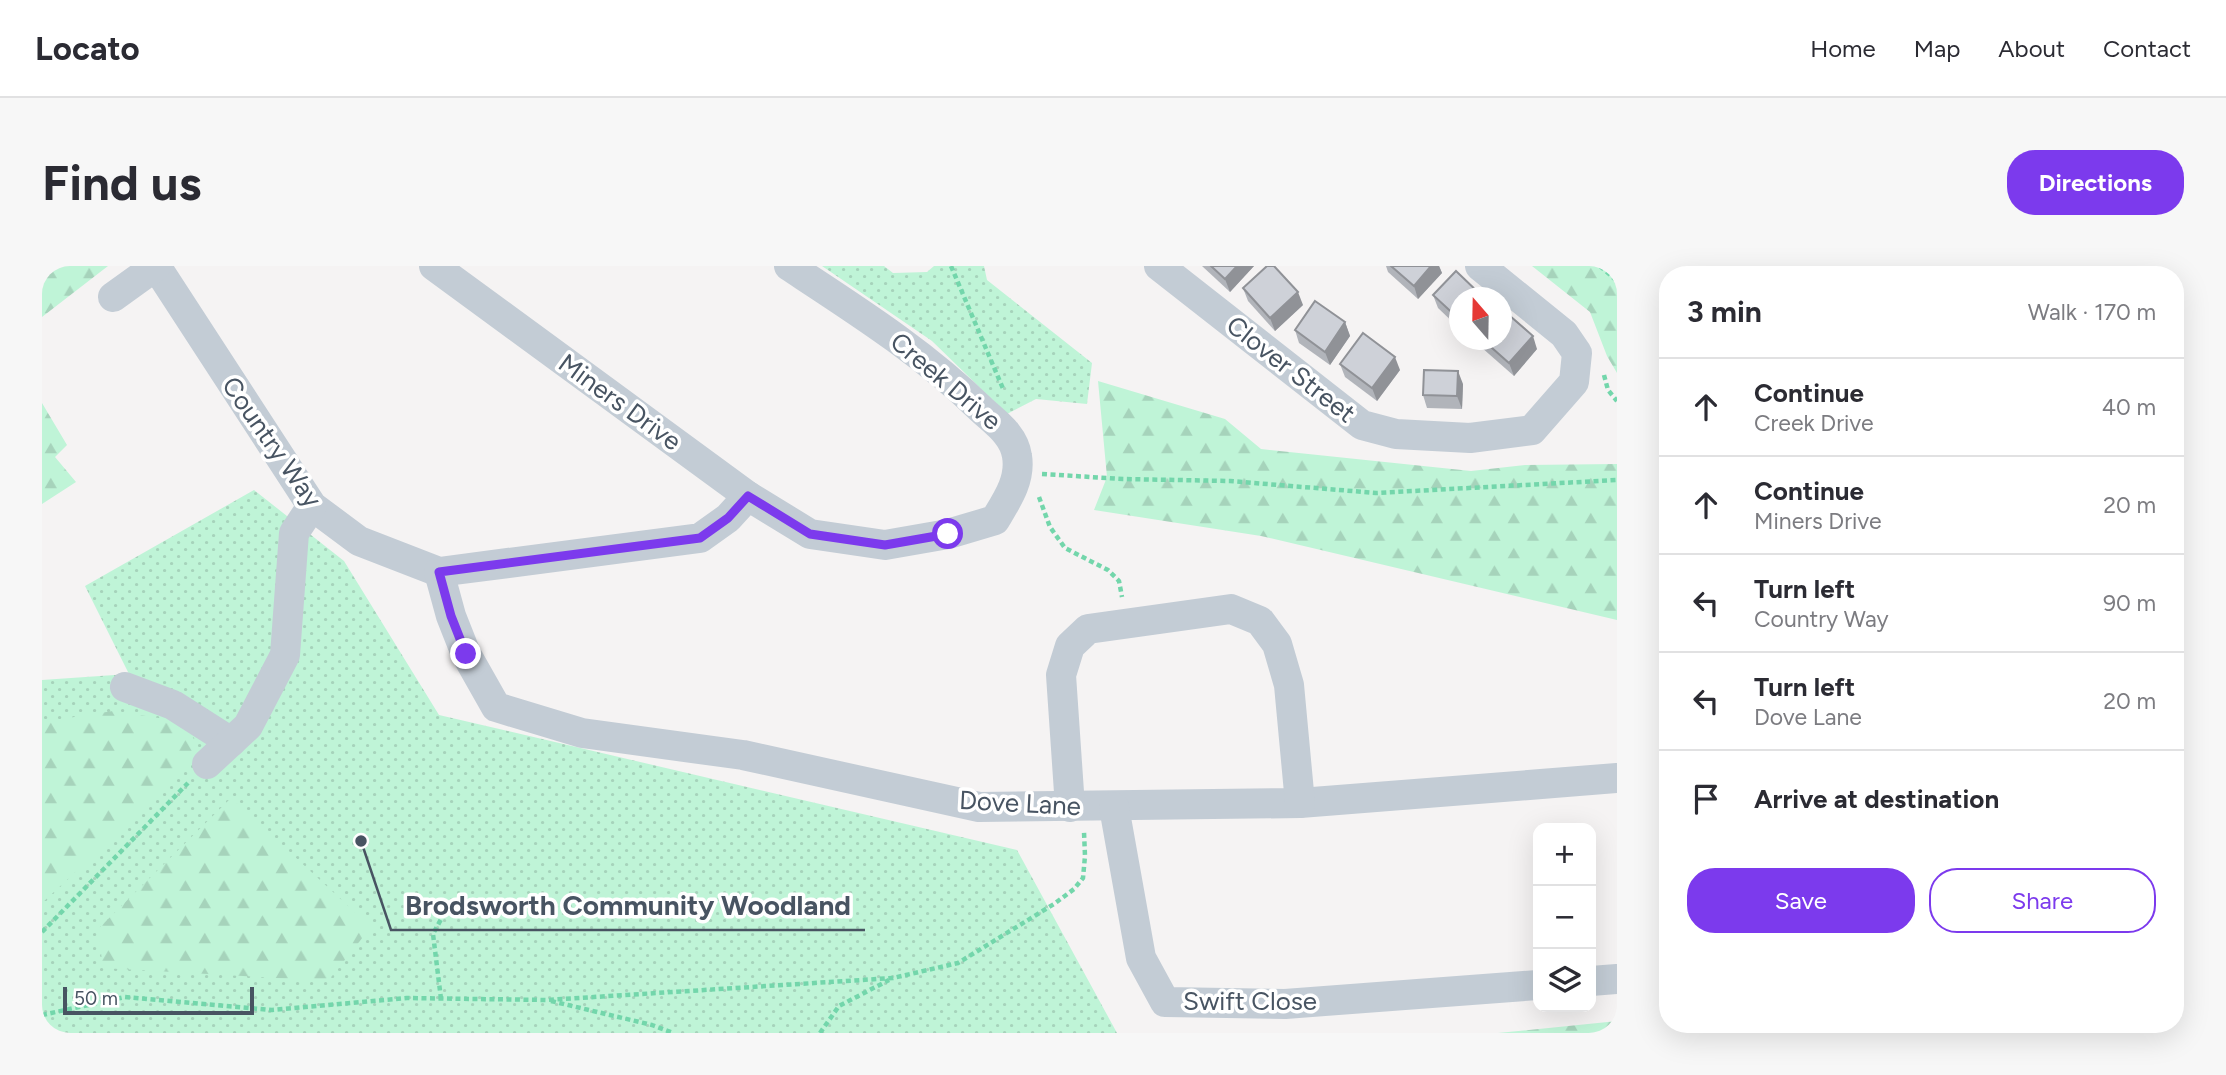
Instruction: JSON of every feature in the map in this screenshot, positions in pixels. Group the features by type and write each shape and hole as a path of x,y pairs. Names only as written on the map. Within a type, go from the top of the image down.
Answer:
{"street":[{"name":"Country Way","path":"156,266 312,506 359,541 439,572 700,538 728,518 748,496"},
{"path":"113,297 156,266"},
{"name":"Miners Drive","path":"434,266 748,496 810,534"},
{"name":"Creek Drive","path":"789,266 879,325 955,383 1009,434 1018,456 1014,488 995,520 948,534 885,545 810,534"},
{"name":"Clover Street","path":"1159,266 1362,425 1396,434 1470,438 1532,430 1574,382 1577,353 1564,334 1480,266"},
{"path":"207,764 248,726 285,655 294,533 312,506"},
{"name":"Dove Lane","path":"439,572 451,616 466,654 496,706 582,733 743,755 979,807 1300,803 1617,778"},
{"path":"1077,807 1061,675 1070,646 1088,629 1231,609 1260,621 1277,644 1289,685 1300,803"},
{"path":"125,687 173,705 231,742"},
{"name":"Swift Close","path":"1114,807 1133,900 1141,958 1165,1002 1284,1004 1533,985"},
{"path":"1596,981 1617,979"}],"path":[{"path":"951,266 1014,416 1009,434"},
{"path":"1600,266 1617,281"},
{"path":"1031,474 1230,481 1376,493 1617,480"},
{"path":"1050,527 1065,548 1108,570 1119,581"},
{"path":"42,932 207,764"},
{"path":"42,1015 125,997 272,1010 407,998 547,1000 893,978 958,963 1074,889 1083,878 1084,867 1077,807"},
{"path":"441,999 433,934 446,910"},
{"path":"820,1033 839,1006 893,978"},
{"path":"547,1000 652,1025 673,1033"}],"green space":[{"path":"42,266 108,266 42,317"},
{"path":"822,266 884,266 893,273 927,272 934,266 984,266 987,280 1092,363 1087,404 1036,399 1007,414 932,341"},
{"path":"1532,266 1613,266 1617,269 1617,373 1607,356 1590,312"},
{"path":"1098,381 1225,419 1261,449 1471,471 1525,465 1617,464 1617,620 1261,536 1094,510 1107,477"},
{"path":"42,403 67,445 55,457 76,482 42,504"},
{"path":"254,490 344,561 439,715 1017,850 1117,1033 42,1033 42,680 129,674 85,586"},
{"path":"113,711 185,722 202,755 42,903 42,722"},
{"path":"231,798 371,927 328,981 103,968 98,929"},
{"path":"1617,1021 1617,1033 1498,1033"}],"building":[{"path":"1211,266 1237,266 1225,279"},
{"path":"1267,266 1274,266 1298,292 1270,318 1243,288"},
{"path":"1391,266 1431,266 1414,286"},
{"path":"1456,271 1473,287 1449,287 1449,310 1433,295"},
{"path":"1315,301 1345,322 1325,352 1295,330"},
{"path":"1512,318 1533,336 1509,363 1494,350 1512,350"},
{"path":"1363,333 1395,357 1372,388 1340,364"},
{"path":"1424,370 1458,371 1457,396 1423,395"}],"place":[{"name":"Brodsworth Community Woodland","path":"361,841"}],"route":[{"path":"466,654 451,616 439,572 700,538 728,518 748,496 810,534 885,545 948,534"}]}
